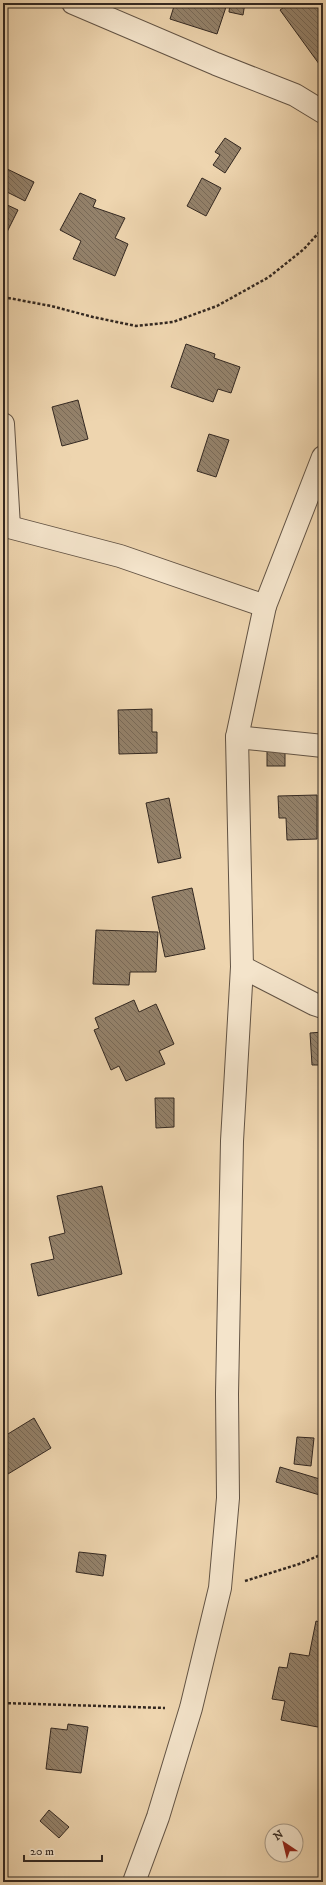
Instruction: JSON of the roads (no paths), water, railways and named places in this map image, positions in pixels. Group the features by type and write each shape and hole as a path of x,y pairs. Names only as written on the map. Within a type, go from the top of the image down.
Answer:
{"street":[{"path":"73,3 216,64 295,95 323,112"},
{"path":"3,424 6,528 120,556 265,606"},
{"path":"134,1882 158,1818 191,1708 220,1588 228,1498 227,1394 232,1142 242,967 237,737 265,606 323,457"},
{"path":"237,737 323,746"},
{"path":"242,967 314,1004 323,1007"}]}
